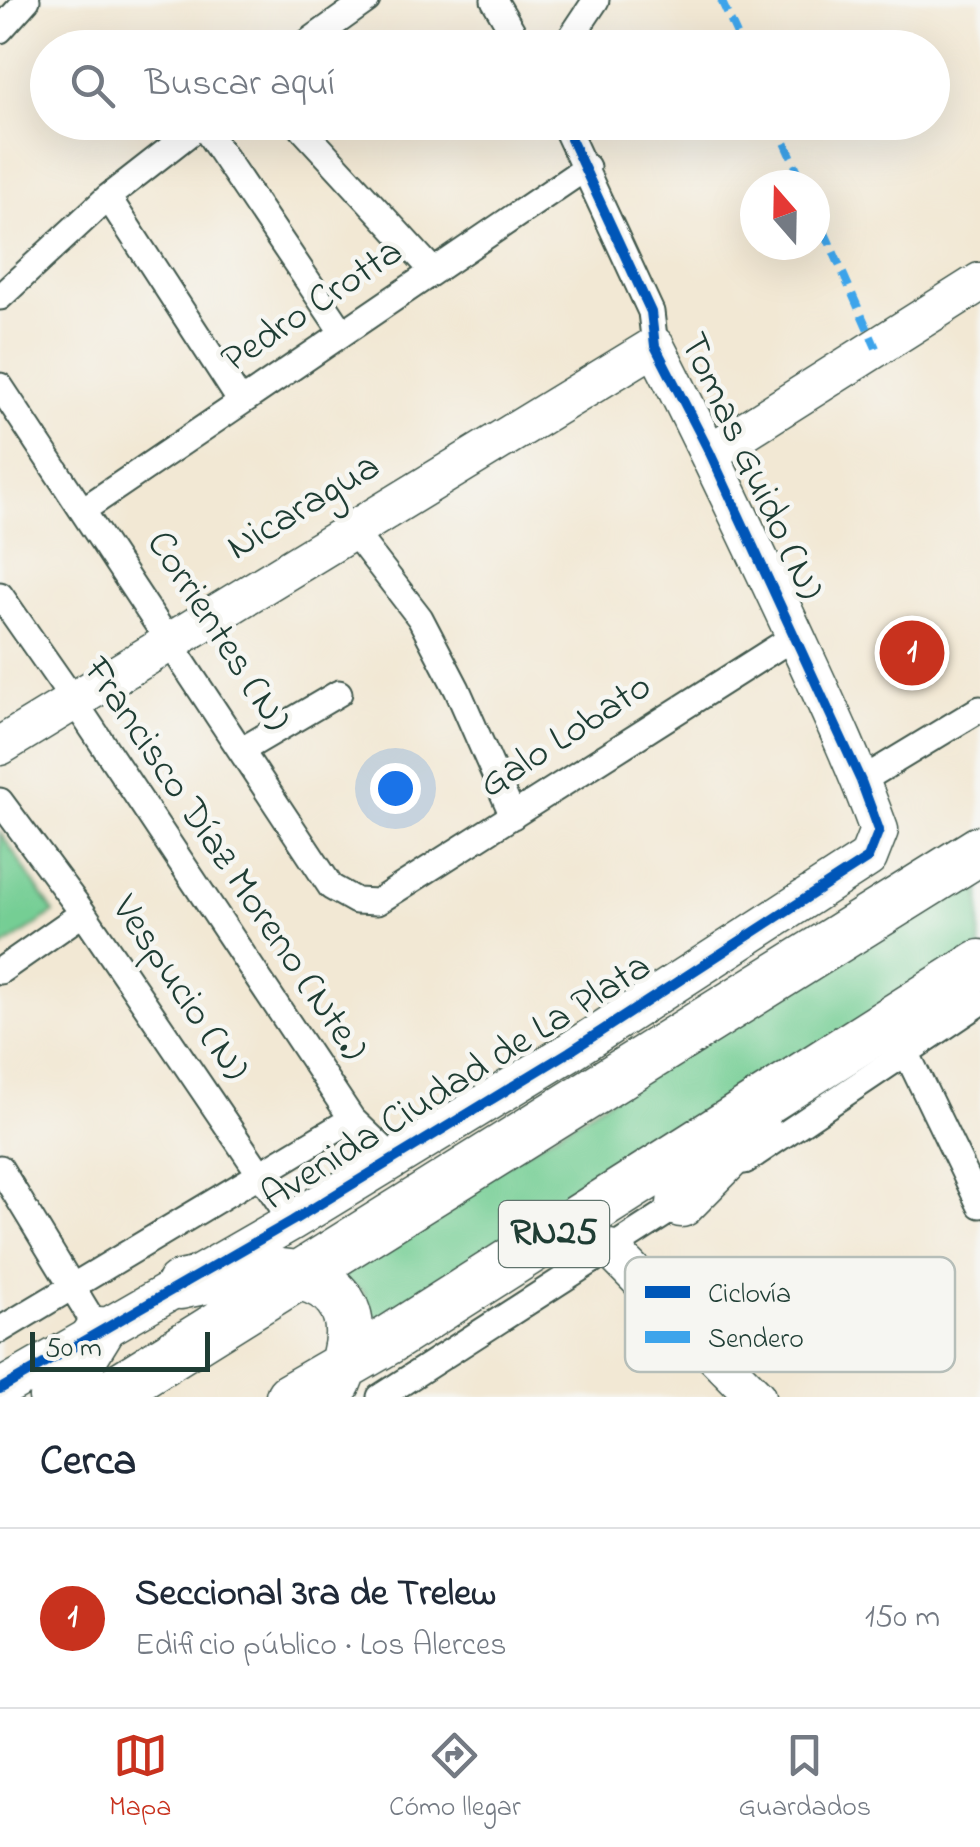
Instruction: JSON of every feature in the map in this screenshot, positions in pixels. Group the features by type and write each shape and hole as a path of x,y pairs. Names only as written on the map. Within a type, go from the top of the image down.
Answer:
{"highway":[{"name":"Avenida Ciudad de La Plata","path":"104,1397 980,850"},
{"name":"RN25","path":"290,1397 338,1380 387,1340 980,964"},
{"path":"681,1203 815,1066"},
{"path":"180,1285 259,1272 300,1277 327,1286 345,1306 351,1326 338,1380"},
{"path":"53,1397 70,1378 99,1331"}],"street":[{"path":"0,30 26,0"},
{"path":"325,30 367,0"},
{"path":"494,0 512,30"},
{"path":"576,30 596,0"},
{"path":"0,297 108,196 181,140"},
{"path":"214,140 343,332"},
{"path":"313,140 434,271"},
{"name":"Tomas Guido (N)","path":"573,140 651,312 656,346 710,453 862,781"},
{"name":"Pedro Crotta","path":"83,510 587,167"},
{"path":"108,196 241,402"},
{"path":"710,453 979,287"},
{"name":"Nicaragua","path":"0,746 656,346"},
{"name":"Corrientes (N)","path":"0,386 331,887 356,902 376,902"},
{"path":"352,531 420,618 457,688 512,816"},
{"name":"Francisco Díaz Moreno (Nte.)","path":"0,595 352,1119 394,1158"},
{"name":"Galo Lobato","path":"376,902 795,636"},
{"path":"242,750 339,693"},
{"path":"862,781 980,710"},
{"name":"Avenida Ciudad de La Plata","path":"0,1389 292,1221 569,1052 868,858 878,830 862,781"},
{"name":"Vespucio (N)","path":"0,801 83,913 292,1221"},
{"path":"0,971 83,913"},
{"path":"389,1395 980,1003"},
{"path":"907,1054 980,1206"},
{"name":"Avenida Ciudad de La Plata","path":"0,1330 352,1119"},
{"path":"3,1181 99,1331"},
{"path":"610,1249 625,1264"},
{"path":"731,1372 756,1397"}],"green space":[{"path":"0,832 54,913 0,949"},
{"path":"980,866 980,951 367,1338 364,1292 331,1274"}],"marked path":[{"path":"721,0 735,30"},
{"path":"784,140 797,170"},
{"path":"830,244 876,348"}],"cycle path":[{"path":"0,1389 292,1221 569,1052 868,858 879,830 861,781 710,453 655,346 651,312 571,140"}],"place":[{"name":"Seccional 3ra de Trelew","path":"912,653"}]}
